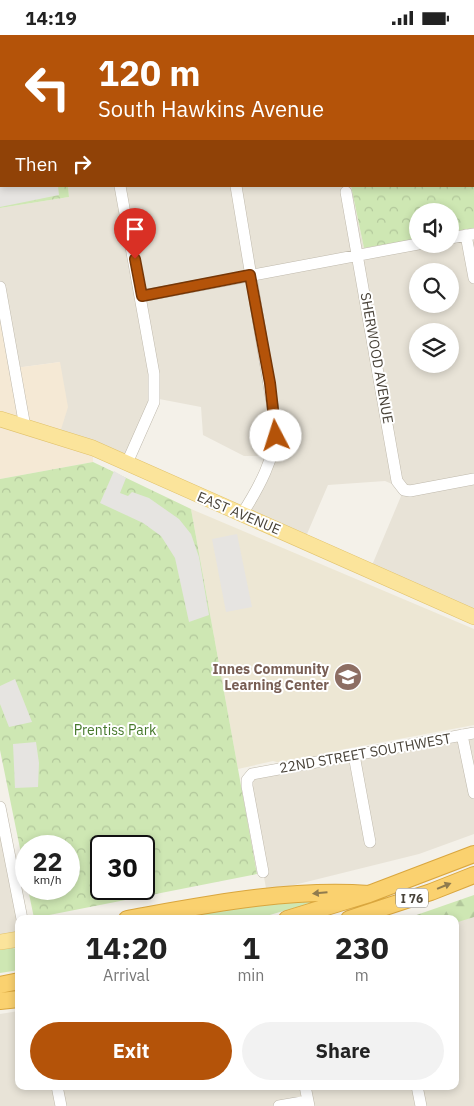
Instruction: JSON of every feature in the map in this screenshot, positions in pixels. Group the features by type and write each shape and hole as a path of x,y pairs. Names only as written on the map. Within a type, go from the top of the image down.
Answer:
{"highway":[{"name":"I 76","path":"300,915 369,894 474,854"},
{"name":"I 76","path":"360,915 474,875"},
{"path":"153,915 266,898 338,891 369,894"},
{"path":"0,1001 15,999"}],"main road":[{"name":"EAST AVENUE","path":"0,419 93,448 474,617"},
{"path":"0,942 15,940"}],"street":[{"path":"120,187 142,296 154,374 154,398 148,420 128,463"},
{"path":"236,187 270,383 276,436 271,456 253,496 242,514"},
{"name":"SHERWOOD AVENUE","path":"346,192 359,253 398,481 404,489 410,491 474,479"},
{"path":"470,235 474,277"},
{"path":"142,296 409,245"},
{"path":"0,287 26,427"},
{"name":"22ND STREET SOUTHWEST","path":"263,872 247,786 247,780 255,773 474,733"},
{"path":"462,735 474,793"},
{"path":"354,755 370,842"},
{"path":"0,807 21,915"},
{"path":"58,1090 61,1106"},
{"path":"279,1106 309,1103 306,1090"},
{"path":"418,1090 421,1106"}],"shaded area":[{"path":"0,187 58,187 59,195 0,207"},
{"path":"68,187 351,187 364,248 409,245 409,253 459,253 459,230 474,228 474,617 370,570 404,489 385,481 328,485 304,541 242,514 271,456 244,456 203,435 201,407 154,398 127,463 59,437 60,362 15,368 0,317 0,208 69,197"},
{"path":"0,317 15,368 60,362 68,407 59,436 93,448 93,462 0,479"},
{"path":"114,471 126,478 120,493 128,496 132,492 149,498 179,519 191,534 199,557 209,615 189,622 175,558 161,536 143,523 100,503"},
{"name":"Innes Community Learning Center","path":"191,509 474,629 474,725 340,750 333,754 280,763 273,761 238,769"},
{"path":"237,534 252,607 226,612 212,539"},
{"path":"15,679 32,722 9,727 0,704 0,686"},
{"path":"474,733 474,834 419,854 290,886 266,888 247,786 249,776"},
{"path":"36,742 39,763 38,787 15,788 13,744"},
{"path":"0,811 18,915 15,915 15,940 0,942"},
{"path":"474,901 474,1106 0,1106 0,1014 15,1012 15,1090 459,1090 459,915"}],"green space":[{"path":"0,187 68,187 69,197 0,208"},
{"path":"351,187 474,187 474,228 459,230 459,203 409,203 409,240 364,248"},
{"name":"Prentiss Park","path":"93,462 191,509 257,874 155,894 155,835 90,835 90,900 125,900 49,915 33,915 30,900 80,900 80,835 17,835 0,750 0,479"},
{"path":"474,895 474,917 459,922 459,915 416,915"},
{"path":"328,898 270,915 175,915 188,912"},
{"path":"15,948 15,971 0,973 0,949"}],"place":[{"name":"Innes Community Learning Center","path":"348,677"}],"route":[{"path":"135,259 142,296 250,275 270,383 276,436"}]}
